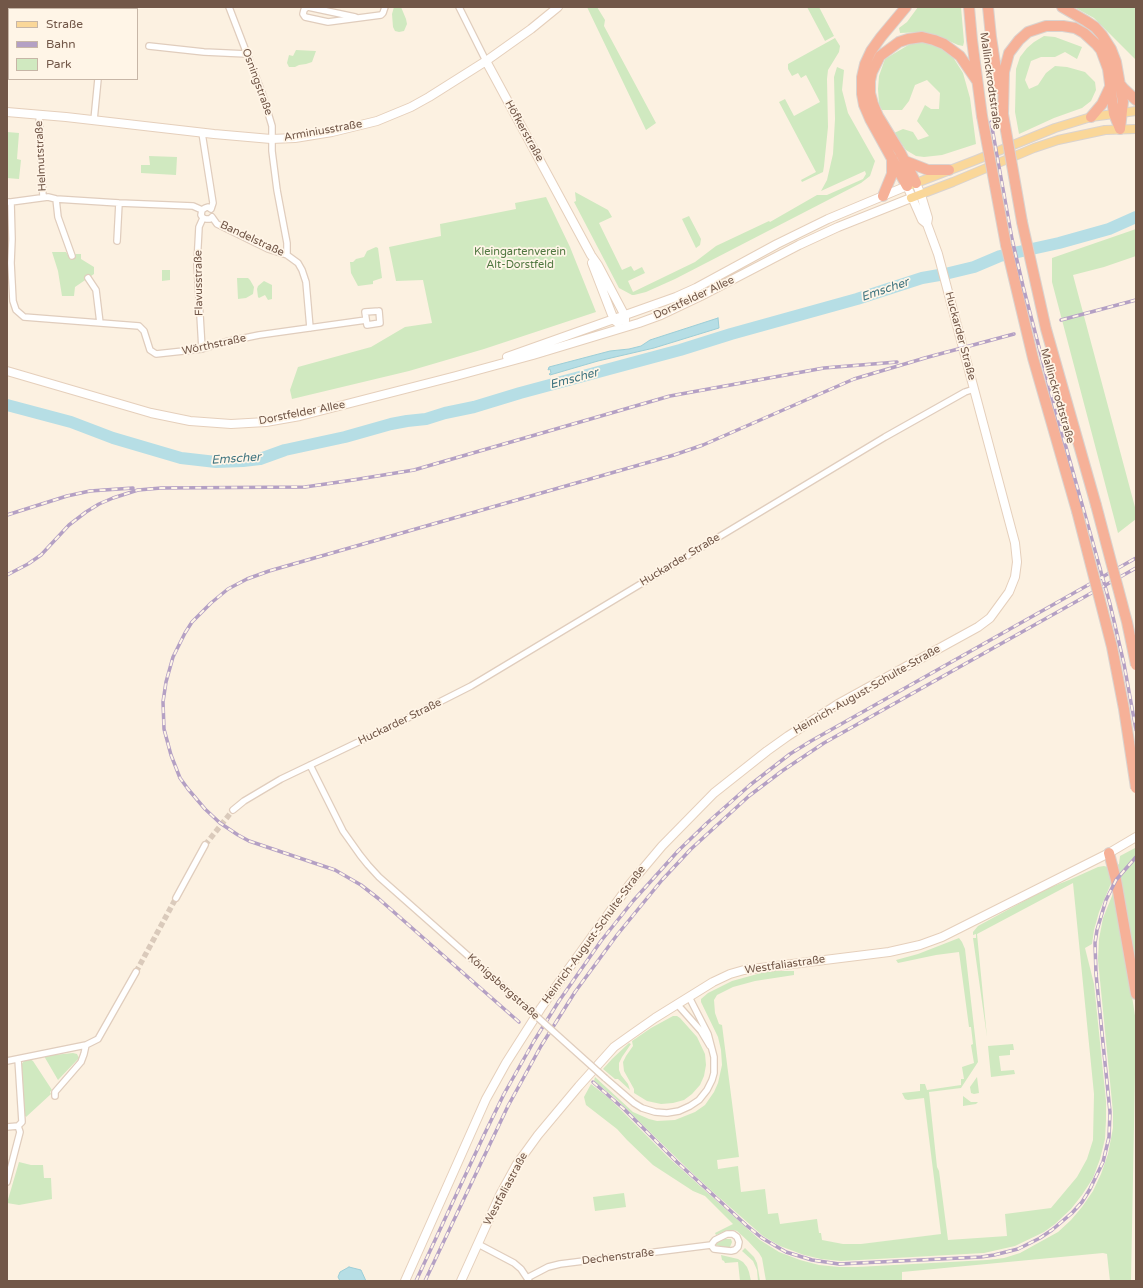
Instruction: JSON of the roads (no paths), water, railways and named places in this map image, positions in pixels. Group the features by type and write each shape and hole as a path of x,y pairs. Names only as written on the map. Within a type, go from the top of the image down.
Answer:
{"highway":[{"path":"906,7 871,51 862,77 862,94 864,105 870,119 892,158 912,185"},
{"name":"Mallinckrodtstraße","path":"969,7 982,116 1006,245 1033,358 1106,619 1129,735 1136,788"},
{"name":"Mallinckrodtstraße","path":"988,7 1002,114 1035,285 1063,391 1096,505 1127,622 1136,664"},
{"path":"1062,7 1086,21 1102,35 1116,62 1115,84 1102,104 1091,117"},
{"path":"1002,114 1004,72 1009,53 1019,40 1028,32 1054,26 1063,26 1075,28 1084,33 1101,50 1122,102 1118,113 1120,129"},
{"path":"912,185 905,162 878,116 872,98 870,81 872,72 880,56 899,42 908,39 922,38 934,40 944,44 960,56 977,81"},
{"path":"1115,84 1124,89 1136,100"},
{"path":"883,196 892,174 892,158"},
{"path":"905,162 928,170 950,170"},
{"path":"1109,853 1116,880 1136,994"}],"main road":[{"path":"912,185 1055,128 1091,117 1136,111"},
{"path":"921,195 1034,148 1058,140 1092,132 1136,129"},
{"name":"Dorstfelder Allee","path":"911,198 921,195"}],"street":[{"name":"Osningstraße","path":"229,7 267,108 272,126 272,152 277,190 287,243 287,255"},
{"path":"361,18 308,7 304,10 303,14 305,17 326,21 361,18 381,14 383,13 385,7"},
{"name":"Höfkerstraße","path":"459,7 486,61 625,316"},
{"name":"Arminiusstraße","path":"7,112 39,114 202,133 271,139 295,138 332,132 377,120 411,107 486,61 531,29 558,7"},
{"path":"149,46 204,52 247,54"},
{"path":"94,120 98,80"},
{"name":"Helmutstraße","path":"39,114 44,197"},
{"name":"Bandelstraße","path":"202,133 213,203 211,209"},
{"name":"Huckarder Straße","path":"233,810 259,791 458,693 885,437 965,392 974,390 938,254 927,224 928,218 921,195 912,185"},
{"name":"Huckarder Straße","path":"912,185 911,198 922,220 927,224"},
{"name":"Dorstfelder Allee","path":"456,376 539,345 654,306 696,288 802,232 883,196 912,185"},
{"path":"9,202 44,197 119,203 193,206 202,210 206,208 211,209 214,213 209,220 203,218 201,215 202,210"},
{"name":"Dorstfelder Allee","path":"7,371 151,413 190,421 231,424 266,422 300,416 456,376 624,328 667,312 838,227 911,198"},
{"name":"Helmutstraße","path":"56,199 58,217 72,256"},
{"name":"Wörthstraße","path":"9,202 12,239 10,285 15,309 24,317 141,327 144,331 150,350 155,354 202,349 225,342 259,335 366,320"},
{"path":"117,241 119,203"},
{"name":"Bandelstraße","path":"212,217 217,224 268,249 287,255 298,263 306,282 310,328"},
{"name":"Flavusstraße","path":"202,349 197,264 199,227 203,218"},
{"name":"Höfkerstraße","path":"591,255 592,265 614,320 624,328"},
{"path":"88,278 96,290 100,323"},
{"path":"624,328 625,316"},
{"name":"Heinrich-August-Schulte-Straße","path":"405,1281 486,1099 506,1063 541,1008 567,971 630,884 662,846 714,793 767,751 833,708 978,627 990,618 1009,592 1015,577 1017,562 1016,543 974,390"},
{"name":"Königsbergstraße","path":"310,765 343,831 356,850 379,877 604,1078 627,1098 642,1108 655,1112 673,1113 690,1106 699,1100 707,1090 714,1073 714,1053 708,1034 688,997"},
{"name":"Westfaliastraße","path":"461,1281 500,1195 517,1164 552,1117 614,1047 677,1004 713,982 730,974 744,970 877,954 920,945 962,928 1109,853 1136,837"},
{"path":"176,898 205,845"},
{"path":"7,1061 86,1045 93,1042 102,1034 136,972"},
{"path":"677,1004 701,1031 714,1053"},
{"path":"56,1096 55,1092 81,1062 86,1045"},
{"path":"7,1127 18,1126 22,1122 18,1059"},
{"path":"7,1182 20,1132 18,1126"},
{"name":"Dechenstraße","path":"478,1244 514,1263 521,1269 528,1279 548,1267 560,1264 711,1245 715,1240 728,1234 733,1234 737,1237 739,1242 738,1247 731,1252 714,1249 711,1245"}],"water":[{"path":"718,318 719,328 654,348 598,361 550,375 549,374 551,373 550,369 548,370 549,367 610,351 641,346 650,340"},
{"path":"349,1267 361,1270 366,1281 340,1281 338,1277 340,1272"}],"waterway":[{"name":"Emscher","path":"7,405 71,422 113,438 181,458 216,462 260,459 285,450 345,437 391,424 426,419 445,413 474,407 520,393 680,350 731,334 857,299 922,278 974,267 1000,256 1059,243 1109,229 1136,217"}],"tunnel":[{"path":"205,845 233,810"},
{"path":"136,972 176,898"}],"railway":[{"path":"991,122 1012,239 1023,286 1052,397 1110,604 1124,664 1136,730"},
{"path":"1061,320 1136,300"},
{"path":"921,359 1014,334"},
{"path":"519,1022 379,899 361,885 335,870 249,841 220,823 205,809 180,778 171,755 164,729 163,702 166,682 173,657 185,633 192,622 211,603 228,589 247,579 269,571 674,455 703,445 854,379 925,358"},
{"path":"7,575 41,555 69,525 86,512 113,498 138,490 161,488 305,487 414,470 670,396 824,368 897,362"},
{"path":"7,515 67,496 90,491 133,488"},
{"path":"416,1281 504,1094 534,1041 559,1001 601,941 633,901 678,851 750,785 790,754 1136,558"},
{"path":"425,1281 508,1106 541,1046 575,992 617,935 662,880 691,849 749,796 782,771 824,743 1136,568"},
{"path":"593,1082 624,1109 677,1162 746,1225 762,1238 786,1252 812,1260 839,1264 981,1257 1018,1249 1040,1238 1072,1213 1082,1202 1090,1189 1103,1162 1109,1137 1110,1112 1096,974 1095,943 1097,930 1106,900 1116,880 1136,857"}],"park label":[{"name":"Kleingartenverein Alt-Dorstfeld","path":"520,258"}]}
